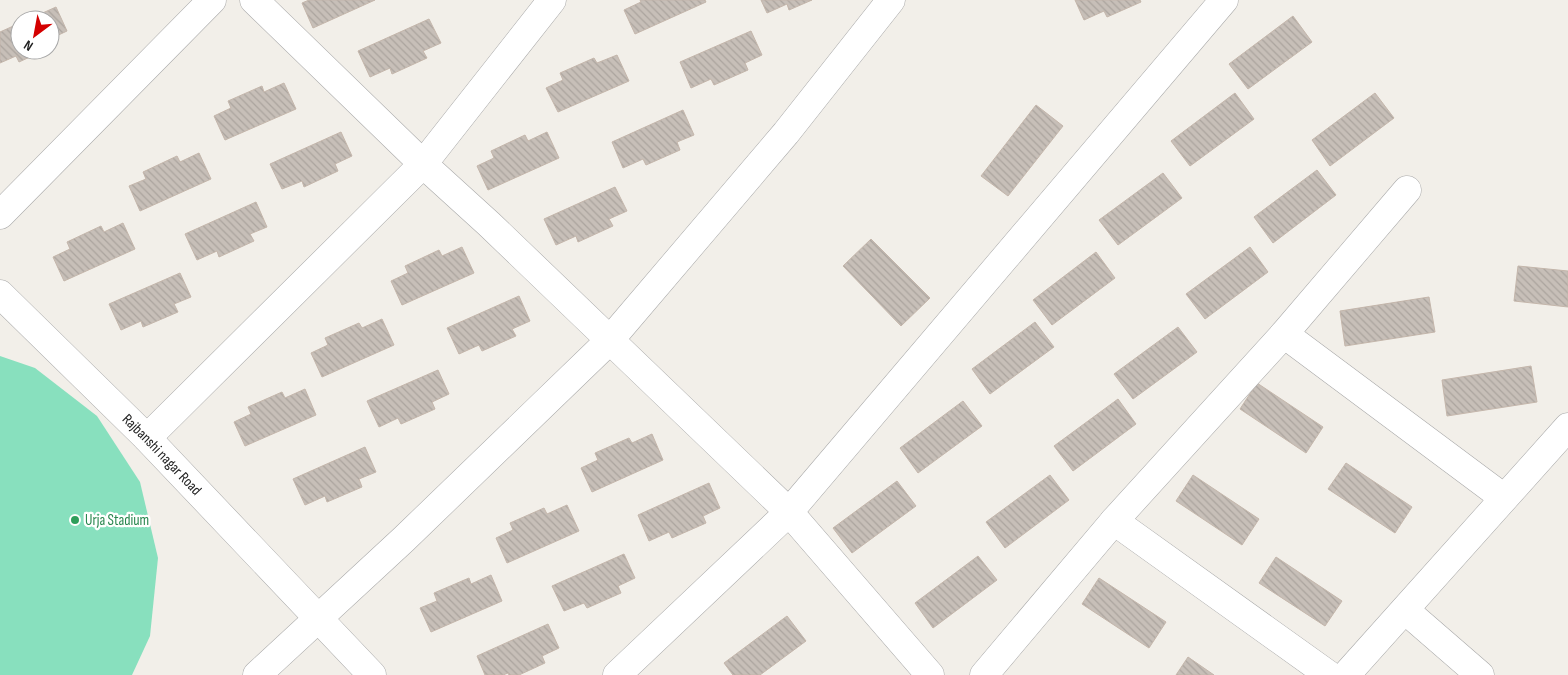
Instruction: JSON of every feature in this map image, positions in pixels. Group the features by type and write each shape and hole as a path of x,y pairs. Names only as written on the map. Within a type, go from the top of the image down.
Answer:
{"street":[{"path":"0,215 212,0"},
{"path":"254,0 423,164 489,224 789,512 930,675"},
{"path":"147,438 423,164 552,0"},
{"path":"263,673 609,341 786,133 891,0"},
{"path":"617,675 789,512 1224,0"},
{"path":"984,675 1114,521 1284,334 1407,190"},
{"name":"Rajbanshi nagar Road","path":"0,294 147,438 372,675"},
{"path":"1284,334 1504,498"},
{"path":"1346,675 1568,427"},
{"path":"1114,521 1328,675"},
{"path":"1405,610 1480,675"}],"green space":[{"name":"Urja Stadium","path":"0,356 35,368 97,416 140,482 158,558 150,636 132,675 0,675"}],"building":[{"path":"309,0 375,0 313,28 302,3"},
{"path":"640,0 705,0 706,2 635,34 624,10 641,2"},
{"path":"761,0 812,0 789,10 787,4 767,13"},
{"path":"1075,0 1140,0 1141,2 1107,17 1104,11 1084,20"},
{"path":"60,16 67,31 60,34"},
{"path":"1293,16 1312,42 1248,89 1229,64"},
{"path":"429,19 441,43 423,51 427,58 392,74 390,68 370,77 358,51"},
{"path":"10,28 10,59 0,63 0,32"},
{"path":"751,31 762,55 745,63 748,70 714,85 711,79 691,88 680,62"},
{"path":"617,55 629,81 558,112 546,88 563,80 560,73 594,58 597,63"},
{"path":"284,83 296,109 225,140 214,116 231,108 228,101 262,86 264,92"},
{"path":"1235,93 1254,119 1190,166 1171,141"},
{"path":"1375,93 1394,118 1330,166 1312,140"},
{"path":"1036,105 1063,126 1008,196 981,176"},
{"path":"683,110 694,135 677,142 680,150 646,165 643,159 623,168 612,142"},
{"path":"341,132 352,156 335,164 338,171 304,187 302,181 282,189 270,164"},
{"path":"547,132 559,158 488,190 477,166 494,158 491,151 525,135 528,141"},
{"path":"199,153 211,179 140,211 129,186 146,179 143,172 177,156 180,162"},
{"path":"1317,170 1336,195 1273,243 1254,217"},
{"path":"1163,173 1182,198 1118,245 1099,220"},
{"path":"615,187 627,211 609,219 613,226 578,242 576,236 556,245 544,219"},
{"path":"256,202 267,227 250,234 254,241 219,257 217,251 197,260 185,234"},
{"path":"123,223 135,249 64,281 53,257 70,249 67,242 101,226 104,232"},
{"path":"871,239 930,298 901,326 843,266"},
{"path":"462,247 474,273 402,305 391,281 408,273 405,266 439,250 442,256"},
{"path":"1250,247 1268,272 1205,319 1186,294"},
{"path":"1096,252 1115,278 1052,325 1033,300"},
{"path":"1518,266 1568,271 1568,307 1514,301"},
{"path":"180,273 191,297 174,304 178,312 143,327 141,321 121,330 109,304"},
{"path":"519,296 530,321 512,329 516,336 482,351 479,345 459,354 447,328"},
{"path":"1429,297 1435,332 1345,346 1340,311"},
{"path":"382,319 394,345 322,377 311,353 328,345 325,338 359,323 362,328"},
{"path":"1035,322 1054,347 990,394 972,369"},
{"path":"1178,327 1197,352 1133,399 1114,374"},
{"path":"1531,366 1537,402 1447,416 1442,380"},
{"path":"438,370 449,394 432,402 435,409 401,424 398,418 379,427 367,401"},
{"path":"1257,383 1323,427 1306,453 1240,409"},
{"path":"305,389 316,415 245,446 234,422 251,414 248,407 282,392 285,398"},
{"path":"1118,399 1136,424 1073,471 1054,446"},
{"path":"963,401 982,426 918,473 900,448"},
{"path":"652,434 663,460 592,492 581,468 598,460 595,453 629,438 632,443"},
{"path":"365,447 376,472 359,479 362,487 327,502 325,496 305,505 293,479"},
{"path":"1346,463 1412,507 1395,533 1328,489"},
{"path":"1050,475 1069,500 1005,548 986,522"},
{"path":"1193,475 1259,519 1242,545 1176,501"},
{"path":"897,481 916,506 852,553 833,528"},
{"path":"709,483 720,508 703,516 706,523 672,538 669,532 649,541 638,515"},
{"path":"567,505 579,531 507,563 496,538 513,530 510,523 544,508 547,514"},
{"path":"624,554 635,578 618,586 621,593 587,608 584,603 564,611 552,586"},
{"path":"978,556 997,580 933,628 915,603"},
{"path":"1276,557 1342,601 1325,626 1259,583"},
{"path":"491,575 502,601 431,632 420,608 437,601 434,593 469,578 471,584"},
{"path":"1099,578 1166,622 1149,648 1082,604"},
{"path":"787,616 806,641 760,675 733,675 724,663"},
{"path":"548,624 559,648 542,656 545,663 519,675 509,675 508,673 503,675 485,675 477,656"},
{"path":"1188,657 1214,675 1176,675"}],"place":[{"name":"Urja Stadium","path":"75,520"}]}
